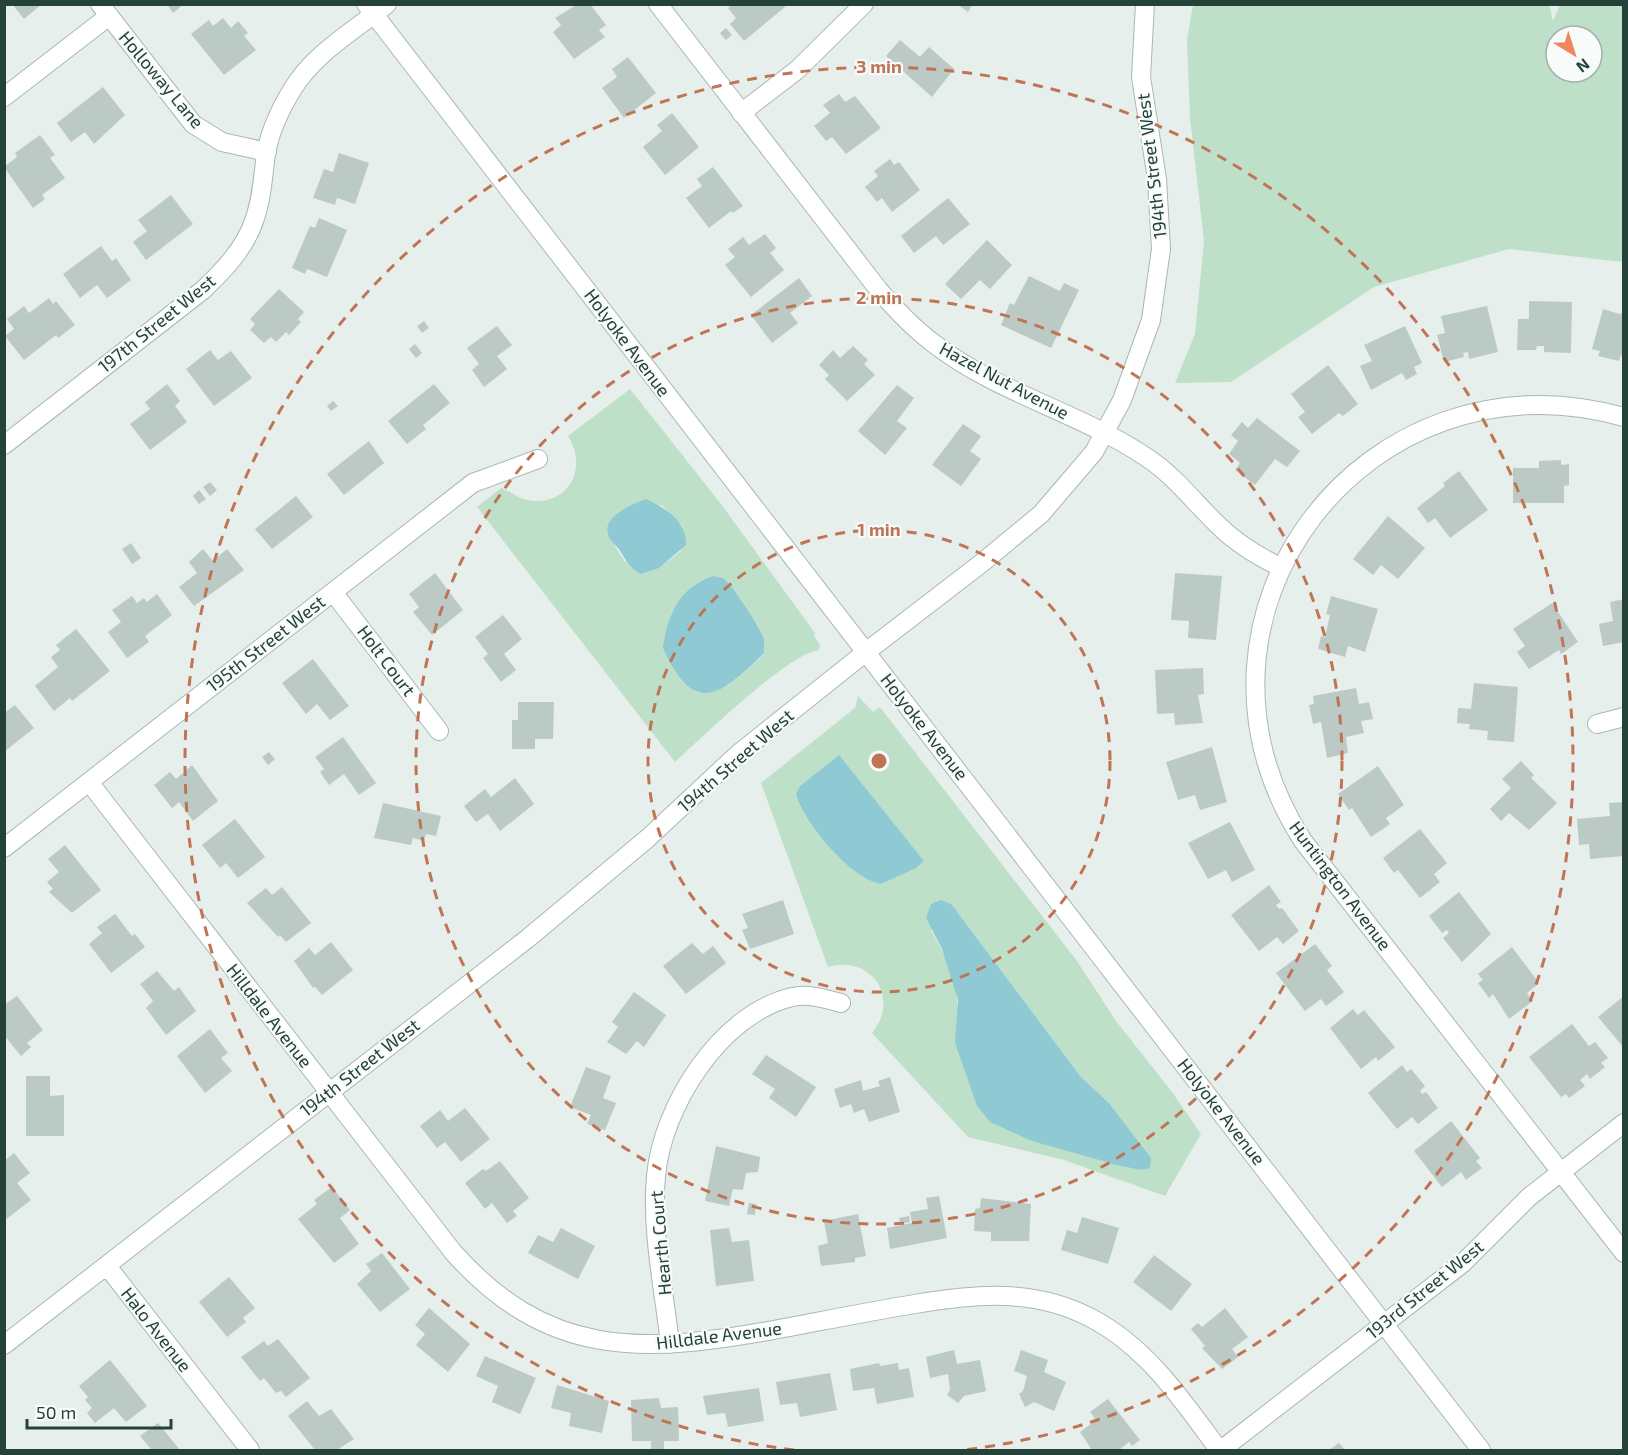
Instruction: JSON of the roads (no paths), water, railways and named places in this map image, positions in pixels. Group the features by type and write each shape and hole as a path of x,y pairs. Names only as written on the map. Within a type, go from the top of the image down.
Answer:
{"street":[{"name":"Hazel Nut Avenue","path":"658,4 905,320 960,361 1106,433 1161,467 1241,544 1282,568"},
{"path":"741,113 797,70 864,4"},
{"name":"194th Street West","path":"4,1345 561,912 656,831 738,754 1022,532 1060,494 1106,433 1143,344 1159,279 1161,249 1159,201 1142,76 1145,4"},
{"name":"197th Street West","path":"4,445 203,290 228,264 254,223 262,195 267,152 286,102 304,73 376,8"},
{"name":"Holyoke Avenue","path":"376,8 866,652 1481,1450"},
{"path":"4,97 104,10"},
{"name":"Holloway Lane","path":"104,10 193,124 222,142 267,152"},
{"name":"Huntington Avenue","path":"1623,417 1568,405 1524,404 1480,410 1433,424 1389,446 1350,476 1316,512 1282,568 1263,624 1257,683 1263,746 1282,802 1312,853 1623,1253"},
{"name":"195th Street West","path":"4,848 473,483 538,459"},
{"name":"Holt Court","path":"333,592 439,731"},
{"path":"1597,724 1623,717"},
{"name":"Hilldale Avenue","path":"89,783 453,1252 470,1271 506,1302 539,1320 591,1339 636,1346 727,1338 968,1295 1025,1297 1074,1310 1122,1338 1160,1374 1220,1450"},
{"name":"Hearth Court","path":"670,1344 656,1184 664,1136 683,1091 714,1049 762,1010 791,997 804,995 841,1003"},
{"name":"193rd Street West","path":"1220,1450 1463,1263 1517,1208 1623,1123"},
{"name":"Halo Avenue","path":"107,1266 250,1450"}],"water":[{"path":"646,499 674,516 683,529 686,545 659,568 640,574 611,540 607,528 614,516"},
{"path":"713,576 723,578 732,587 751,615 764,638 764,653 721,689 709,693 697,692 686,684 674,670 663,648 668,624 677,604 691,588"},
{"path":"839,755 924,861 916,868 881,884 869,880 856,872 830,848 809,820 796,794 800,786"},
{"path":"941,900 951,904 1081,1077 1109,1103 1151,1158 1150,1168 1141,1170 1117,1165 1032,1141 990,1122 977,1106 955,1043 958,1000 942,949 926,918 931,904"}]}
